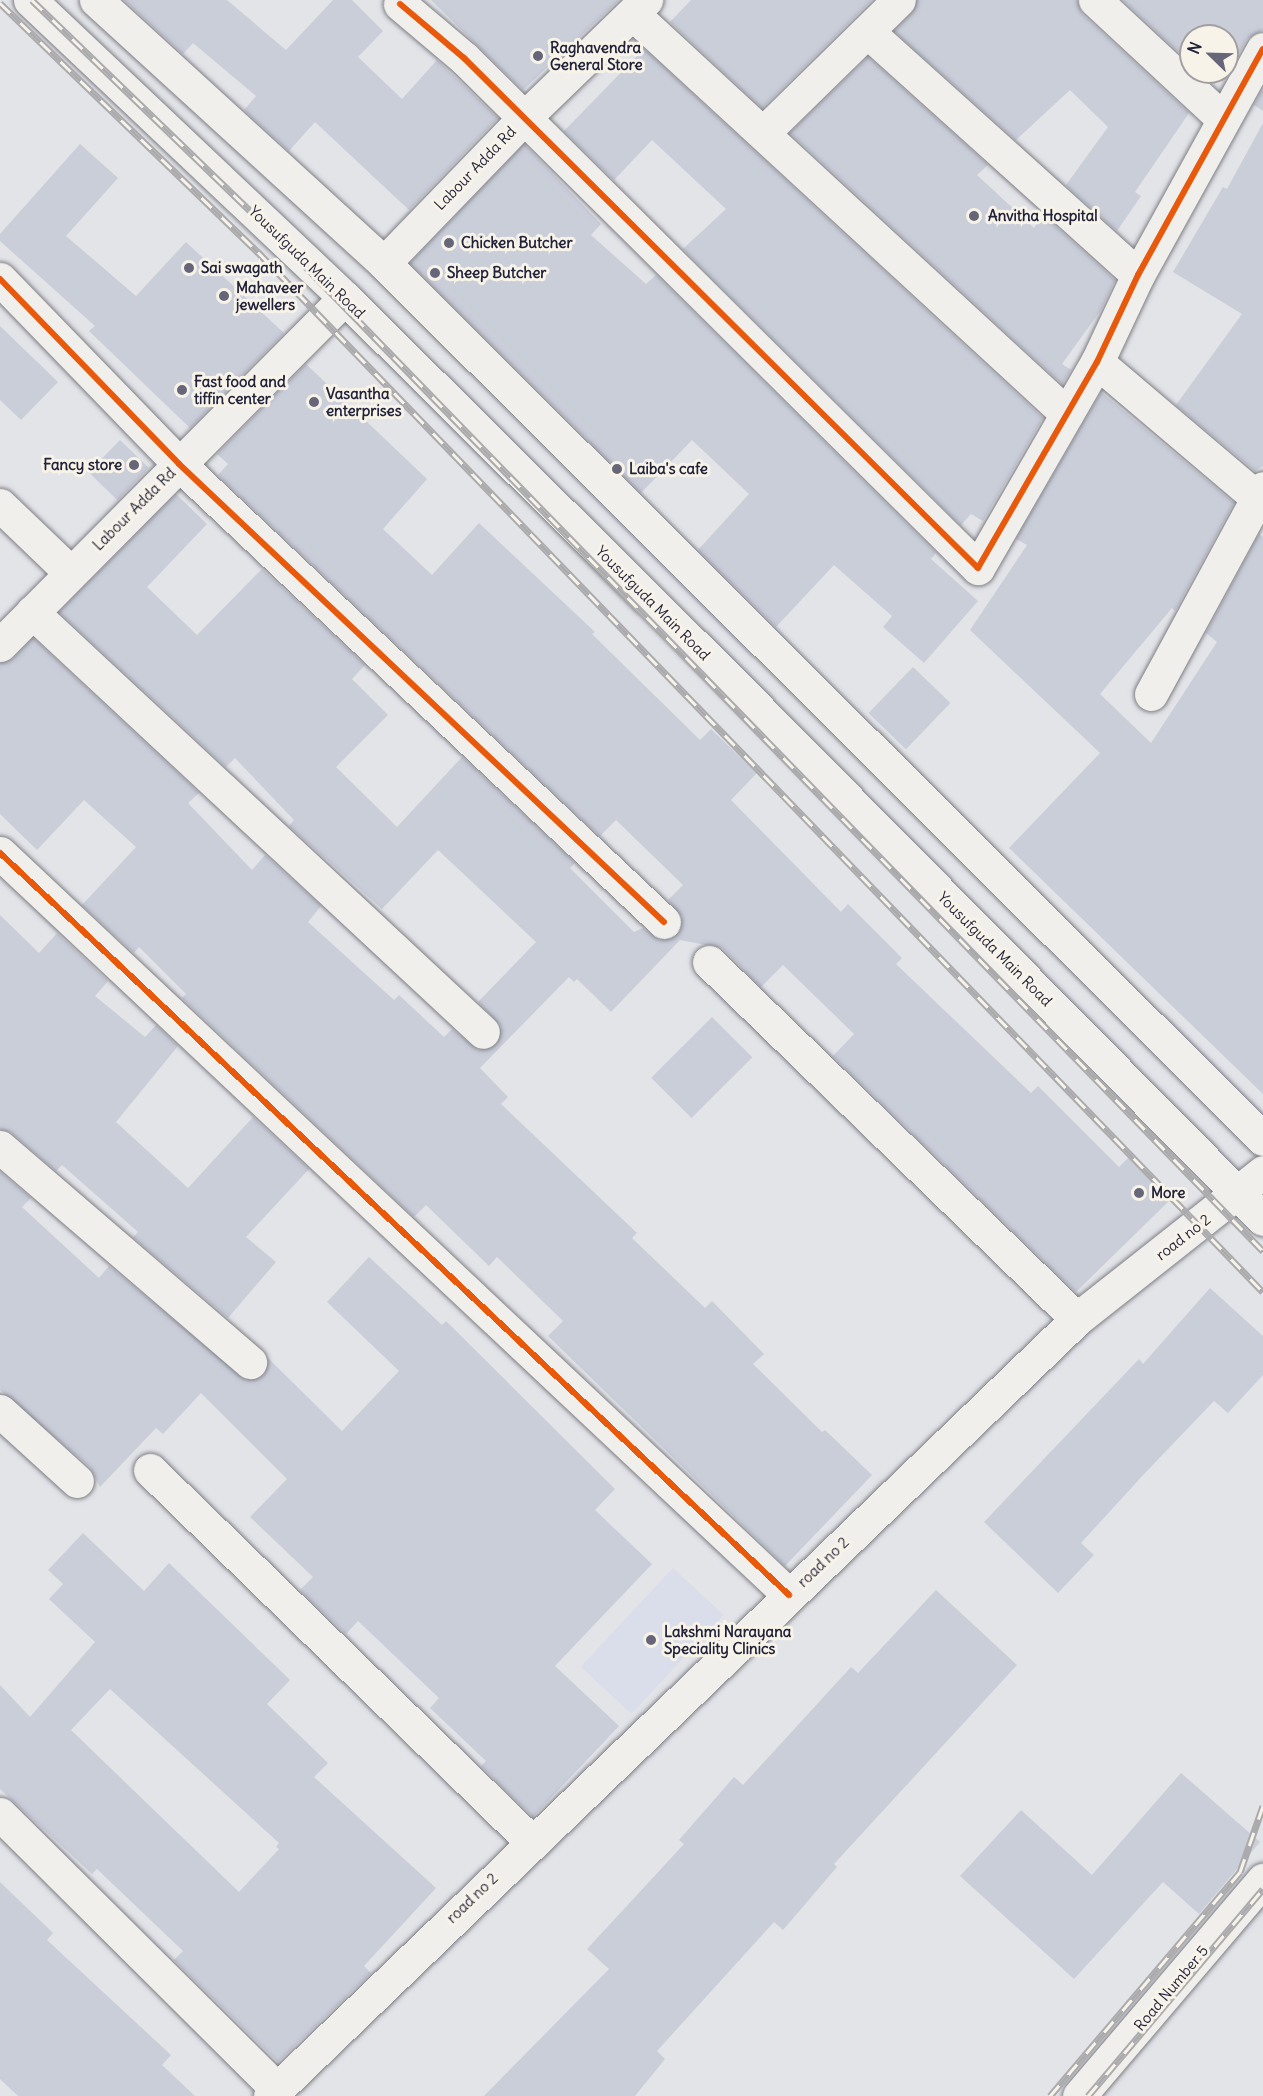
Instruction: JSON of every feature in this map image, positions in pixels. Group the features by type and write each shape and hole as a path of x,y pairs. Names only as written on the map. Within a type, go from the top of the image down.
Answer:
{"street":[{"name":"Yousufguda Main Road","path":"30,0 345,298 1263,1219"},
{"path":"96,0 384,263 1263,1139"},
{"path":"763,133 899,0"},
{"path":"1095,0 1222,118"},
{"path":"400,1 464,58 522,120 978,568 1097,362 1138,275 1222,118 1263,49"},
{"name":"Labour Adda Rd","path":"384,263 522,120 640,7"},
{"path":"640,7 763,133 1067,414"},
{"path":"868,32 1138,275"},
{"path":"0,279 179,464 664,922"},
{"name":"Labour Adda Rd","path":"0,645 345,298"},
{"path":"1097,362 1261,496 1151,694"},
{"path":"0,505 71,573"},
{"path":"32,612 483,1032"},
{"path":"0,853 789,1595"},
{"path":"709,962 1077,1319"},
{"path":"0,1147 250,1362"},
{"name":"road no 2","path":"273,2092 531,1841 1077,1319 1239,1194 1263,1172"},
{"path":"0,1411 76,1481"},
{"path":"150,1470 531,1841"},
{"path":"0,1814 273,2092"},
{"name":"Road Number 5","path":"1079,2096 1263,1880"}],"shaded area":[{"name":"Lakshmi Narayana Speciality Clinics","path":"673,1568 723,1615 631,1714 581,1667"}],"building":[{"path":"124,0 227,0 286,50 333,0 352,0 383,31 358,57 402,99 437,60 498,118 409,210 315,122 289,151 244,110 256,96 193,43 183,54"},
{"path":"431,0 619,0 523,90"},
{"path":"691,0 872,0 762,108 670,22"},
{"path":"917,0 1077,0 1082,14 1189,113 1135,192 1141,196 1117,231 1066,185 1108,127 1070,90 1016,140 894,31 912,13"},
{"path":"1123,0 1263,0 1263,30 1247,39 1239,53 1239,24 1179,24 1179,53"},
{"path":"644,49 1043,418 983,521 971,514 961,525 683,249 726,209 652,140 614,180 564,131"},
{"path":"868,57 988,165 977,175 1034,228 1043,215 1115,280 1101,310 1062,364 1071,370 1062,384 790,133"},
{"path":"1263,88 1263,111 1254,105"},
{"path":"1263,123 1263,466 1255,471 1176,405 1242,314 1173,272 1223,187 1227,189"},
{"path":"80,144 118,178 66,236 136,296 186,242 284,333 190,428 89,331 95,326 0,241 0,234"},
{"path":"524,144 601,224 591,235 646,284 656,275 936,553 931,559 978,601 924,663 883,627 892,616 834,565 776,627 698,550 749,494 692,440 641,493 410,263"},
{"path":"0,326 58,382 21,420 0,400"},
{"path":"306,364 427,479 383,529 432,575 479,523 595,632 592,634 700,740 711,729 757,773 731,800 841,912 848,904 902,958 896,964 1031,1093 1038,1086 1119,1167 1130,1156 1171,1199 1076,1292 833,1056 854,1034 783,965 761,987 722,948 680,940 611,1012 577,979 574,982 569,977 480,1068 508,1097 501,1104 637,1233 632,1238 705,1308 712,1301 764,1354 753,1364 822,1432 825,1430 872,1475 785,1566 548,1336 563,1321 497,1257 489,1266 426,1205 414,1217 182,998 186,994 139,947 134,953 82,905 136,847 84,800 37,850 0,814 0,663 13,659 33,638 199,793 188,803 252,870 265,855 321,906 308,922 394,1000 399,995 444,1037 452,1029 478,1050 497,1044 501,1026 478,1002 536,942 438,850 382,909 289,826 294,820 235,758 226,767 59,612 176,494 207,524 147,587 197,635 262,569 365,665 352,679 388,715 336,767 397,827 462,757 575,863 570,868 634,932 643,928 660,940 678,934 682,917 668,900 683,885 616,820 600,836 218,475 228,464 217,454"},
{"path":"1101,392 1234,503 1175,611 1172,608 1100,694 1151,743 1217,642 1206,633 1259,534 1263,537 1263,1094 1009,848 1100,753 970,630 1027,545 1016,539"},
{"path":"120,440 149,468 118,500 89,472"},
{"path":"913,667 950,703 906,749 869,713"},
{"path":"0,915 39,953 57,933 108,981 95,996 145,1037 156,1025 178,1046 116,1122 188,1188 253,1117 309,1169 246,1237 276,1262 228,1318 133,1237 138,1232 62,1165 56,1171 12,1133 0,1129"},
{"path":"712,1017 752,1057 691,1118 651,1078"},
{"path":"0,1172 31,1198 22,1207 99,1278 109,1266 246,1380 264,1375 268,1358 342,1431 399,1371 327,1302 369,1257 442,1325 446,1321 615,1489 595,1510 652,1564 555,1666 619,1726 533,1817 481,1766 486,1761 430,1708 439,1698 358,1621 346,1634 300,1590 313,1577 250,1517 287,1479 201,1393 163,1434 156,1428 100,1487 90,1467 0,1390"},
{"path":"1210,1288 1263,1336 1263,1375 1228,1413 1214,1401 1145,1473 1081,1543 1094,1555 1058,1593 984,1522 1139,1359 1143,1364"},
{"path":"83,1533 144,1591 169,1563 290,1680 267,1704 328,1763 314,1777 436,1888 364,1966 371,1973 278,2062 174,1960 183,1951 97,1869 92,1874 0,1789 0,1685 30,1717 95,1642 49,1599 63,1584 48,1570","holes":["110,1689 279,1843 276,1847 279,1849 239,1892 71,1730"]},
{"path":"936,1590 1017,1665 834,1864 837,1867 783,1930 774,1922 657,2051 665,2059 635,2096 484,2096 609,1969 587,1949 684,1844 679,1840 734,1777 743,1785 851,1667 858,1673"},
{"path":"1181,1773 1260,1842 1199,1914 1163,1882 1074,1979 960,1876 1021,1810 1092,1875"},
{"path":"0,1882 53,1933 47,1940 171,2055 162,2065 195,2096 18,2096 0,2079"}],"railway":[{"path":"32,0 276,236 1263,1251"},
{"path":"0,3 258,252 1263,1292"},
{"path":"1050,2096 1240,1872 1263,1806"},
{"path":"1088,2096 1263,1889"}],"cycle path":[{"path":"400,4 464,58 978,568 1097,362 1138,275 1263,49"},
{"path":"0,279 179,464 664,922"},
{"path":"0,853 789,1595"}],"place":[{"name":"Raghavendra General Store","path":"538,56"},
{"name":"Anvitha Hospital","path":"974,216"},
{"name":"Chicken Butcher","path":"449,243"},
{"name":"Sai swagath","path":"189,268"},
{"name":"Sheep Butcher","path":"435,273"},
{"name":"Mahaveer jewellers","path":"224,296"},
{"name":"Fast food and tiffin center","path":"182,390"},
{"name":"Vasantha enterprises","path":"314,402"},
{"name":"Fancy store","path":"134,465"},
{"name":"Laiba's cafe","path":"617,469"},
{"name":"More","path":"1139,1193"},
{"name":"Lakshmi Narayana Speciality Clinics","path":"651,1640"}]}
